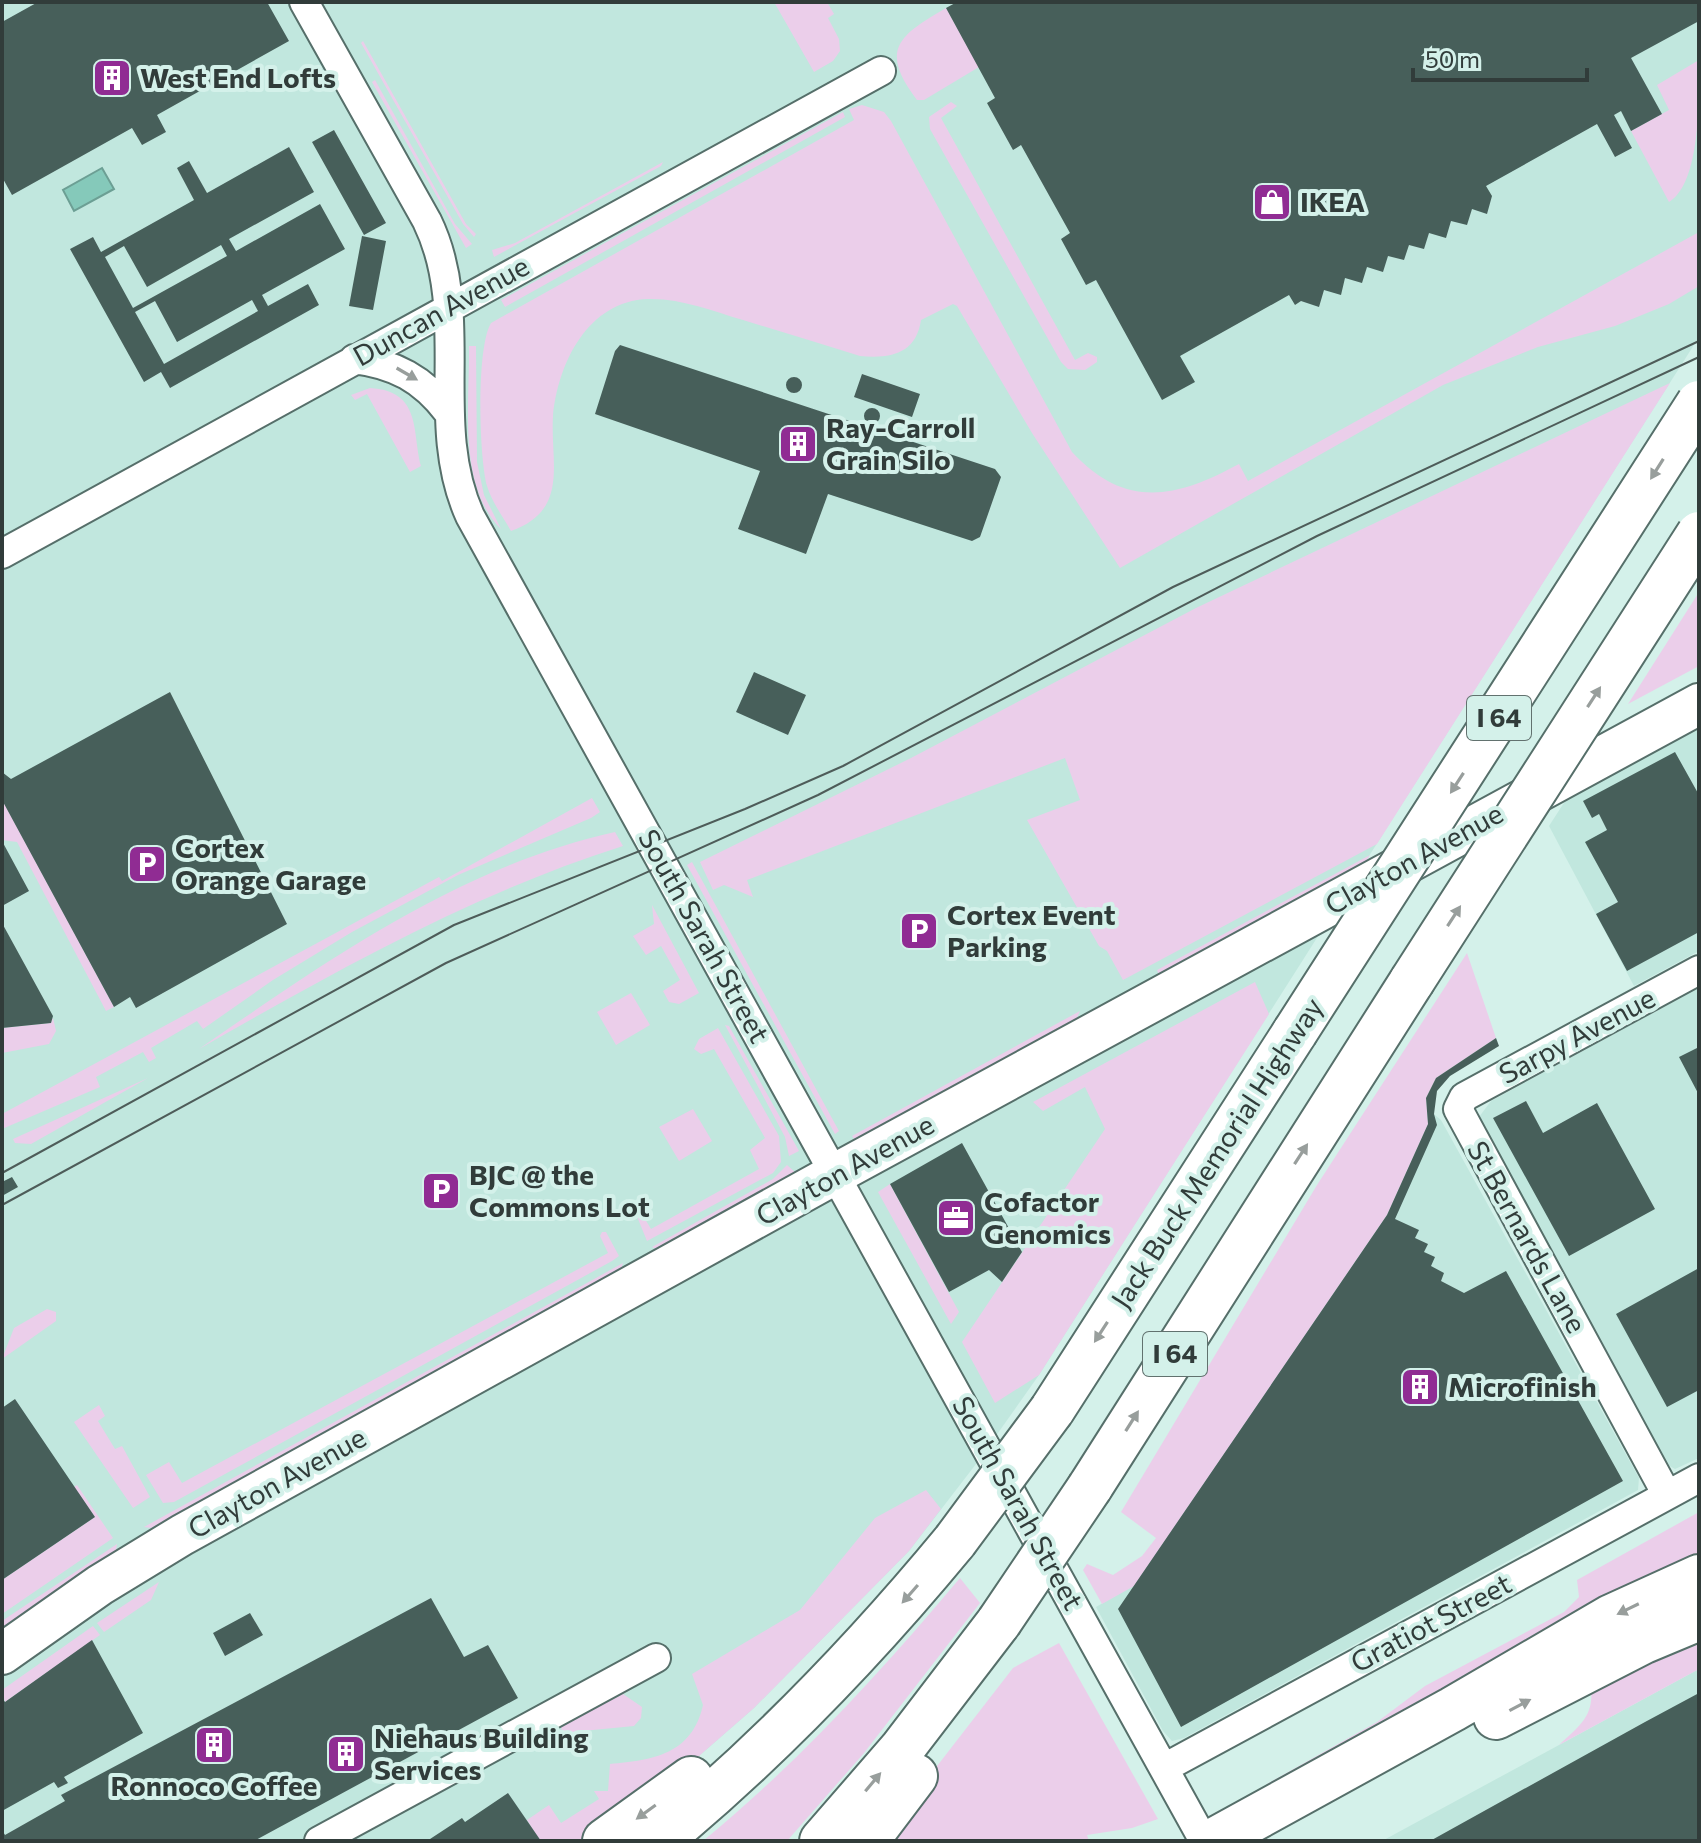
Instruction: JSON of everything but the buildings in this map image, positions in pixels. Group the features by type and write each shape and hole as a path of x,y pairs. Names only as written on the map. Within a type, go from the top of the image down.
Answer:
{"highway":[{"name":"Jack Buck Memorial Highway","path":"659,1841 747,1766 864,1646 955,1541 1052,1410 1699,403"},
{"name":"I 64","path":"822,1841 988,1638 1090,1487 1699,534"},
{"path":"1203,1834 1476,1697 1611,1617 1699,1577"},
{"path":"1269,1841 1534,1697 1644,1641 1699,1618"},
{"path":"866,1841 946,1729 988,1638"},
{"path":"605,1841 864,1646"}],"street":[{"name":"South Sarah Street","path":"304,2 436,239 450,306 448,412 454,472 470,516 1203,1834"},
{"name":"Duncan Avenue","path":"2,554 881,71"},
{"path":"354,359 400,369 421,382 448,412"},
{"name":"Clayton Avenue","path":"2,1654 161,1547 835,1174 1699,704"},
{"name":"Sarpy Avenue","path":"1459,1105 1464,1097 1699,970"},
{"name":"St Bernards Lane","path":"1459,1105 1460,1113 1667,1495"},
{"name":"Gratiot Street","path":"1164,1768 1699,1478"},
{"path":"319,1841 656,1658"}],"shaded area":[{"path":"774,2 827,2 834,14 828,18 839,39 840,51 833,61 814,72"},
{"path":"1699,2 1699,337 1039,1375 976,1464 909,1551 754,1708 699,1756 581,1841 2,1841 2,4"},
{"path":"946,8 979,67 924,100 917,100 899,68 897,56 900,45 917,27"},
{"path":"363,41 466,224 476,234 474,237 463,224 361,43"},
{"path":"1699,60 1698,116 1693,158 1679,192 1669,202 1631,131 1669,110 1657,85"},
{"path":"375,80 455,224 472,244 466,248 372,82"},
{"path":"951,102 957,106 941,118 1075,360 1088,353 1097,357 1097,362 1085,370 1068,369 1061,362 930,129 929,117"},
{"path":"862,105 884,112 891,121 1072,452 1092,471 1132,490 1152,492 1194,485 1239,464 1248,481 1699,232 1699,286 1669,304 1615,326 1538,347 1443,385 1120,568 1032,433 957,306 953,304 921,320 914,340 901,352 872,357 684,303 660,299 627,302 593,323 569,356 553,416 554,467 549,498 542,511 530,522 511,531 489,492 482,452 481,378 486,336 491,323 854,120 849,109"},
{"path":"843,112 845,117 505,307 501,300"},
{"path":"663,162 661,166 494,257 492,250 515,243"},
{"path":"102,168 114,189 74,211 63,190"},
{"path":"469,346 476,346 477,462 484,495 501,529 487,511 472,467 468,417"},
{"path":"1670,383 1377,844 1123,980 1107,951 1099,946 1027,820 1080,800 1065,758 747,880 753,897 724,885 713,890 700,862 911,758 1196,608"},
{"path":"370,388 387,391 407,405 415,427 421,466 410,472 367,394 355,400 351,395"},
{"path":"1699,592 1699,666 1628,704"},
{"path":"1699,725 1699,951 1634,986 1549,826 1569,795"},
{"path":"592,798 600,812 591,818 458,875 352,932 273,980 203,1029 197,1021 151,1048 156,1058 149,1062 143,1052 96,1077 100,1087 2,1129 2,1114 439,877 442,881"},
{"path":"4,803 114,1007 106,1011 17,842 2,840"},
{"path":"615,832 623,846 512,887 406,936 199,1049 346,951 449,892 558,847"},
{"path":"1370,855 1365,863 1159,975 1157,970"},
{"path":"692,862 839,1131 835,1134 687,865"},
{"path":"652,905 699,993 679,1004 669,1002 663,991 680,980 661,946 646,955 633,936 654,924"},
{"path":"1467,953 1496,1038 1436,1078 1426,1098 1428,1124 1387,1215 1134,1586 1102,1604 1083,1570 1087,1564 1113,1575 1142,1556 1156,1538 1121,1512 1317,1185"},
{"path":"1255,982 1269,1014 1039,1375 995,1403 962,1342 1105,1129 1085,1087 1043,1111 1033,1102"},
{"path":"1699,988 1699,1458 1675,1469 1666,1464 1479,1117 1491,1101"},
{"path":"631,993 650,1025 616,1045 597,1012"},
{"path":"1080,1011 1076,1020 868,1134 855,1140 852,1136"},
{"path":"53,1018 56,1031 49,1044 2,1053 2,1028 51,1023"},
{"path":"725,1025 729,1026 799,1151 789,1156 785,1137"},
{"path":"718,1028 779,1136 781,1162 773,1173 647,1241 636,1214 642,1214 651,1229 759,1169 750,1150 765,1138 714,1049 701,1054 694,1049 699,1039"},
{"path":"148,1078 31,1144 15,1143 13,1139"},
{"name":"Microfinish","path":"1425,1107 1441,1120 1639,1478 1638,1490 1184,1738 1172,1741 1163,1731 1096,1607 1134,1585 1428,1124"},
{"path":"693,1109 712,1141 679,1161 659,1127"},
{"path":"787,1165 796,1173 656,1249 652,1247 773,1179"},
{"path":"890,1184 959,1312 951,1324 878,1192"},
{"path":"606,1232 619,1256 612,1261 174,1502 163,1503 146,1475 169,1462 182,1483 608,1253 600,1236"},
{"path":"623,1263 621,1269 151,1528 144,1527"},
{"path":"47,1309 56,1312 56,1321 2,1359 14,1328"},
{"path":"99,1405 105,1416 98,1421 115,1449 122,1446 150,1497 133,1508 74,1422"},
{"path":"77,1485 113,1538 2,1614 2,1580 95,1517 74,1487"},
{"path":"926,1490 941,1509 909,1551 754,1708 699,1756 581,1841 540,1841 527,1820 549,1805 561,1823 599,1799 594,1791 608,1791 610,1764 656,1756 680,1744 698,1721 703,1705 692,1674 800,1610 875,1518"},
{"path":"1699,1512 1699,1564 1274,1793 1267,1784 1377,1722 1425,1686 1564,1612 1579,1597 1577,1580"},
{"path":"117,1544 116,1550 2,1628 2,1621"},
{"path":"960,1578 980,1603 864,1753 787,1841 703,1841 838,1716"},
{"path":"159,1582 151,1600 104,1632 97,1623"},
{"path":"93,1626 100,1635 5,1702 2,1690"},
{"path":"1059,1643 1158,1819 1132,1828 1087,1835 1089,1841 879,1841 1013,1668"},
{"path":"1699,1644 1699,1669 1559,1745 1587,1714 1591,1688"},
{"path":"1699,1669 1699,1841 1382,1841 1559,1745"},
{"path":"623,1694 642,1707 641,1718 634,1726 562,1733 561,1726"}],"tram line":[{"path":"2,1173 454,925 745,809 843,766 1173,587 1699,341"},
{"path":"2,1205 446,963 818,795 1317,536 1699,357"}],"place":[{"name":"West End Lofts","path":"112,78"},
{"name":"IKEA","path":"1272,202"},
{"name":"Ray-Carroll Grain Silo","path":"798,444"},
{"name":"Cortex Orange Garage","path":"147,864"},
{"name":"Cortex Event Parking","path":"919,931"},
{"name":"BJC @ the Commons Lot","path":"441,1191"},
{"name":"Cofactor Genomics","path":"956,1218"},
{"name":"Microfinish","path":"1420,1387"},
{"name":"Ronnoco Coffee","path":"214,1745"},
{"name":"Niehaus Building Services","path":"346,1754"}]}
